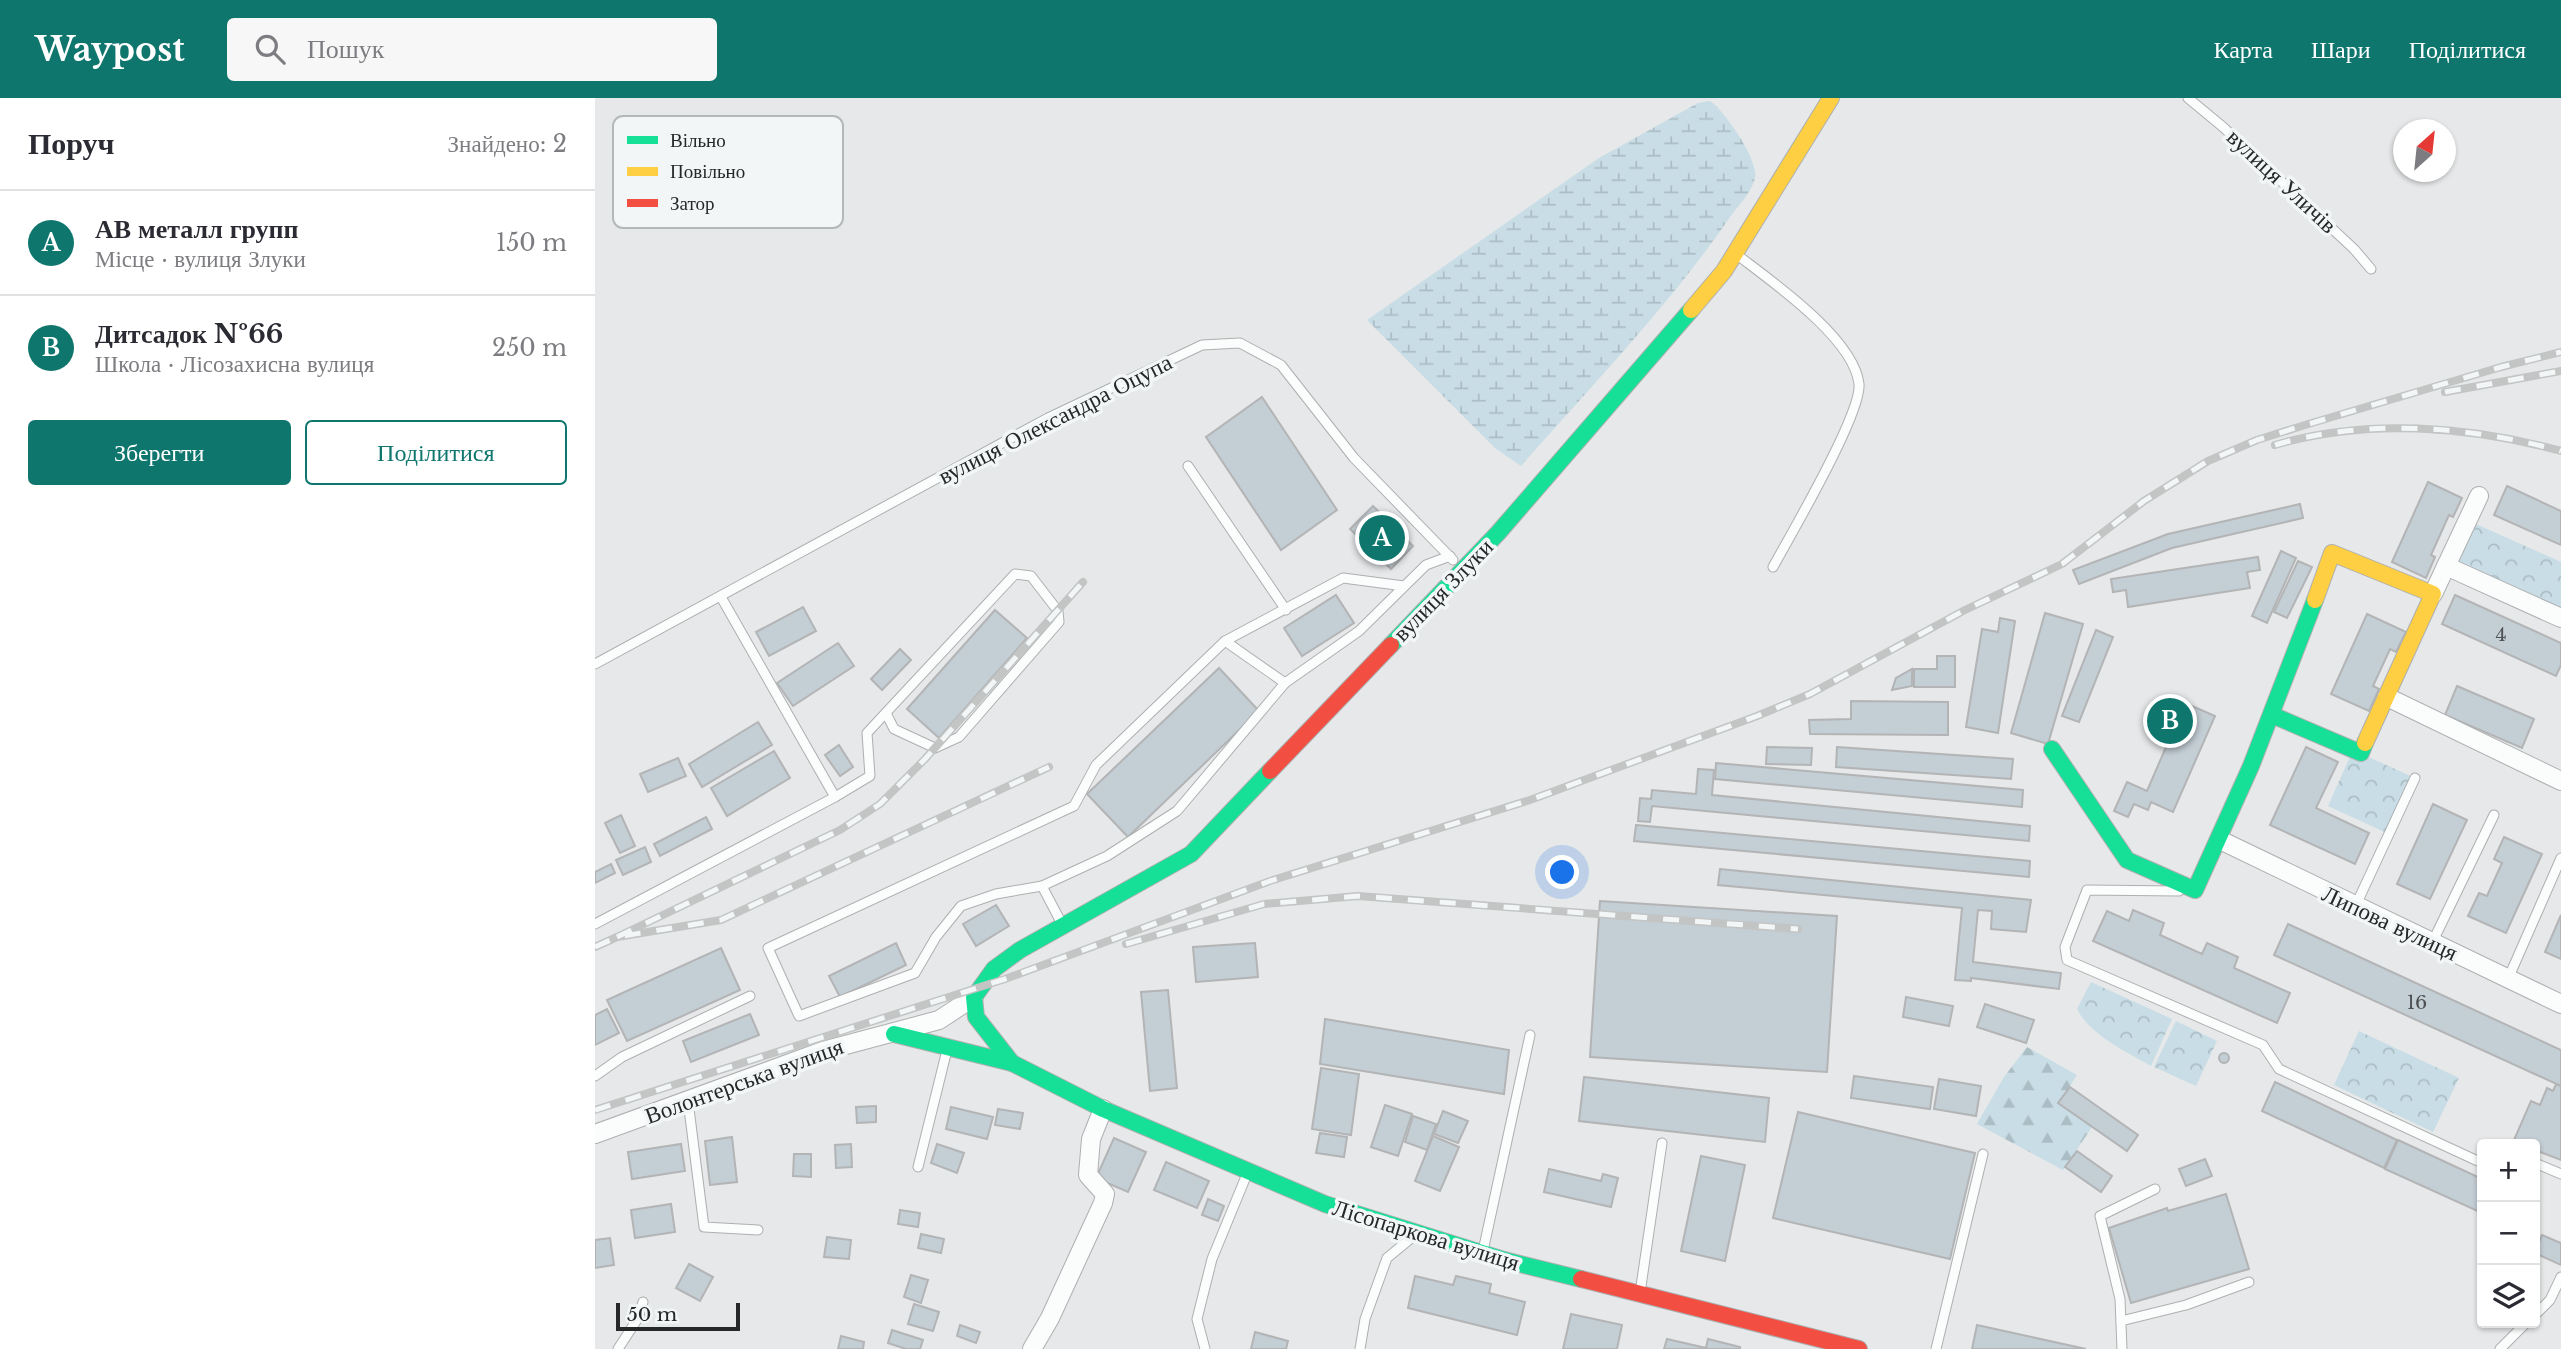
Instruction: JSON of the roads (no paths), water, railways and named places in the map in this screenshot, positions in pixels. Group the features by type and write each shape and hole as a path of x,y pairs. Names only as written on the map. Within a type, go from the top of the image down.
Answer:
{"street":[{"name":"вулиця Злуки","path":"939,1020 974,997 994,970 1062,924 1191,854 1534,491 1724,271 1831,98"},
{"path":"2272,715 2361,753 2479,496"},
{"path":"2052,749 2127,860 2195,890 2220,841 2272,715 2332,553 2433,594"},
{"path":"2446,566 2561,618"},
{"path":"2387,697 2561,781"},
{"name":"Липова вулиця","path":"2220,841 2561,1004"},
{"name":"Лісопаркова вулиця","path":"974,997 977,1017 986,1033 1012,1062"},
{"name":"Волонтерська вулиця","path":"597,1129 688,1101 823,1051 939,1020"},
{"name":"Волонтерська вулиця","path":"894,1034 948,1045"},
{"name":"Лісопаркова вулиця","path":"948,1045 1012,1062 1103,1109 1325,1204 1482,1253 1859,1349"},
{"path":"1033,1349 1103,1203 1105,1194 1088,1175 1091,1139 1103,1109"}],"lane":[{"name":"вулиця Уличів","path":"2188,98 2354,249 2371,269"},
{"path":"1735,253 1791,296 1844,346 1860,384 1848,423 1773,567"},
{"name":"вулиця Олександра Оцупа","path":"595,664 1048,418 1202,345 1240,343 1281,365 1354,458 1462,569"},
{"path":"1188,466 1286,610"},
{"path":"1404,586 1343,578 1225,641 1096,765 1074,806 768,948 799,1017 915,973 936,937 961,906 996,894 1042,886 1107,856 1178,811 1285,683 1359,631 1426,565 1450,556"},
{"path":"595,924 870,776 867,733 887,715 1014,574 1031,576 1058,611 1059,622 960,737 944,746 935,747 894,729 887,715"},
{"path":"721,597 835,797"},
{"path":"1225,641 1285,683"},
{"path":"2355,907 2415,778"},
{"path":"2432,944 2494,815"},
{"path":"2508,979 2561,858"},
{"path":"1042,886 1062,924"},
{"path":"2195,890 2087,890 2065,947 2067,960 2263,1045 2279,1069 2477,1161"},
{"path":"595,1076 622,1057 750,996"},
{"path":"1482,1253 1530,1035"},
{"path":"918,1167 948,1045"},
{"path":"688,1101 704,1227 758,1230"},
{"path":"1640,1295 1662,1143"},
{"path":"1936,1349 1983,1154"},
{"path":"2540,1165 2561,1174"},
{"path":"1205,1349 1197,1319 1212,1259 1247,1172"},
{"path":"2122,1349 2120,1300 2100,1216 2155,1189"},
{"path":"1360,1349 1365,1319 1387,1258 1417,1234"},
{"path":"2540,1310 2550,1300 2561,1277"},
{"path":"2121,1321 2186,1305 2249,1282"},
{"path":"618,1349 638,1318 643,1302"},
{"path":"2500,1349 2521,1328"}],"railway":[{"path":"595,1110 1005,979 1270,881 1530,800 1757,716 1810,694 1965,610 2062,564 2144,501 2208,461 2257,440 2305,425 2561,352"},
{"path":"2445,392 2561,371"},
{"path":"2275,445 2345,431 2418,428 2491,436 2561,451"},
{"path":"617,937 840,830 880,804 925,759 1083,582"},
{"path":"595,947 617,937 721,920 1049,767"},
{"path":"1126,944 1264,904 1358,896 1798,929"}],"place":[{"name":"АВ металл групп","path":"1382,538"},
{"name":"Дитсадок №66","path":"2170,721"}]}
